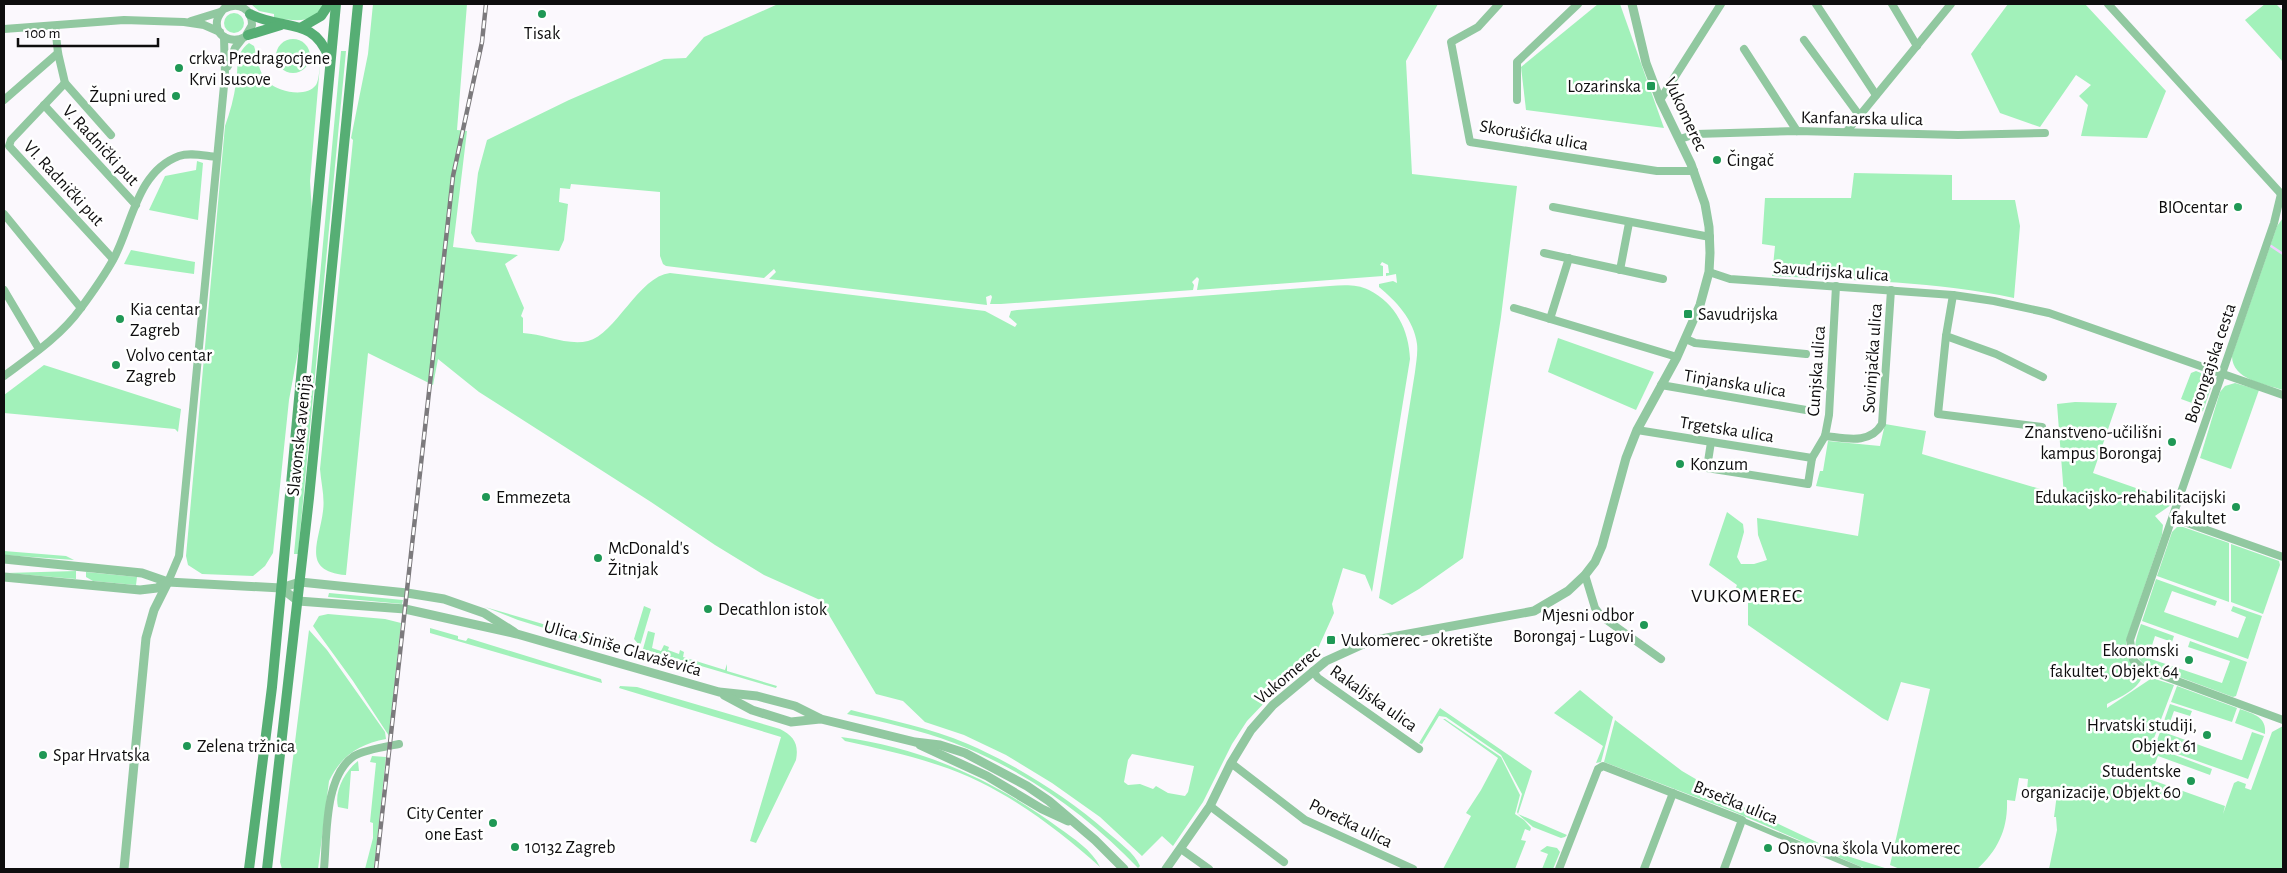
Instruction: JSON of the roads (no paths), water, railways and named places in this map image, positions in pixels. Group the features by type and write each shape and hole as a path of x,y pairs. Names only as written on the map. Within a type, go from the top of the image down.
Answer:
{"main road":[{"path":"302,27 321,16 329,4"},
{"name":"Slavonska avenija","path":"249,869 272,687 336,4"},
{"name":"Slavonska avenija","path":"270,867 358,4"},
{"path":"246,9 281,25 302,27 318,39 330,62"},
{"path":"245,37 281,25"}],"street":[{"name":"Skorušićka ulica","path":"1499,4 1478,27 1451,42 1470,142 1657,171 1694,171"},
{"path":"1517,100 1517,62 1578,4"},
{"name":"Vukomerec","path":"1166,869 1210,806 1231,763 1251,730 1273,705 1312,671 1330,659 1370,641 1534,611 1555,600 1585,575 1594,562 1602,546 1626,458 1636,430 1686,339 1700,305 1709,272 1710,237 1705,204 1694,171 1680,138 1660,100 1646,63 1632,4"},
{"path":"1660,100 1721,4"},
{"path":"1816,4 1876,96"},
{"path":"1892,4 1917,46"},
{"path":"1847,131 1951,4"},
{"name":"Borongajska cesta","path":"2108,4 2282,195 2130,640 2133,660 2142,668 2162,677 2283,720"},
{"path":"184,22 205,18 224,8 236,5 246,9 252,25 245,37 235,48 224,75"},
{"path":"124,869 146,638 154,610 179,556 224,75 222,35 217,21 224,8"},
{"path":"4,29 110,20 184,22 204,25 232,41 245,37"},
{"path":"56,26 58,53 66,83 111,135"},
{"path":"1804,40 1860,115"},
{"path":"1744,49 1797,132"},
{"path":"4,100 58,53"},
{"name":"VI. Radnički put","path":"66,83 11,140 9,146 113,259"},
{"name":"V. Radnički put","path":"44,105 136,205"},
{"name":"Kanfanarska ulica","path":"1680,138 1696,134 1847,131 1958,135 2044,134"},
{"path":"4,376 40,349 69,323 81,308 113,259 136,205 151,177 173,159 181,155 216,157"},
{"path":"1553,206 1710,237"},
{"path":"4,214 81,308"},
{"path":"1620,270 1629,222"},
{"path":"1544,253 1663,278"},
{"path":"1550,319 1569,258"},
{"name":"Savudrijska ulica","path":"1709,272 1730,279 1953,295 2049,313 2283,395"},
{"name":"Cunjska ulica","path":"1711,442 1706,468 1808,484 1812,458 1825,436 1829,415 1836,286"},
{"path":"4,290 40,349"},
{"name":"Sovinjačka ulica","path":"1825,436 1859,440 1875,433 1882,424 1891,290"},
{"path":"1953,295 1946,336 1938,414 2042,427"},
{"path":"1514,308 1677,357"},
{"path":"1946,336 1996,354 2043,378"},
{"path":"1686,339 1695,342 1806,354"},
{"name":"Tinjanska ulica","path":"1661,384 1806,410"},
{"name":"Trgetska ulica","path":"1636,430 1812,458"},
{"path":"2173,518 2283,557"},
{"path":"4,560 142,573 168,582 281,588 300,582"},
{"path":"1585,575 1595,608 1601,616 1661,659"},
{"path":"4,577 140,590 157,588 168,582"},
{"name":"Ulica Siniše Glavaševića","path":"300,582 407,593 444,600 484,613 517,634"},
{"path":"281,588 298,601"},
{"path":"140,590 148,595 154,610"},
{"name":"Ulica Siniše Glavaševića","path":"298,601 405,609 517,634 719,692 757,696 795,706 821,719 915,742 940,745 979,759 1027,786 1078,825 1124,869"},
{"name":"Rakaljska ulica","path":"1312,671 1318,678 1419,748"},
{"name":"Ulica Siniše Glavaševića","path":"719,692 752,710 791,722 821,719"},
{"path":"324,869 332,787 354,756 400,744"},
{"name":"Porečka ulica","path":"1231,763 1305,820 1413,869"},
{"name":"Brsečka ulica","path":"1559,869 1600,766 1742,820 1859,869"},
{"path":"1644,869 1673,793"},
{"path":"1210,806 1284,862"},
{"path":"1724,869 1742,820"},
{"path":"1181,849 1209,869"}],"waterway":[{"path":"2271,246 2283,254"}],"railway":[{"path":"376,869 453,176 482,42 486,4"}],"place":[{"name":"Tisak","path":"542,14"},
{"name":"crkva Predragocjene Krvi Isusove","path":"179,68"},
{"name":"Lozarinska","path":"1651,86"},
{"name":"Župni ured","path":"176,96"},
{"name":"Čingač","path":"1717,160"},
{"name":"BIOcentar","path":"2238,207"},
{"name":"Savudrijska","path":"1688,314"},
{"name":"Kia centar Zagreb","path":"120,319"},
{"name":"Volvo centar Zagreb","path":"116,365"},
{"name":"Znanstveno-učilišni kampus Borongaj","path":"2172,442"},
{"name":"Konzum","path":"1680,464"},
{"name":"Emmezeta","path":"486,497"},
{"name":"Edukacijsko-rehabilitacijski fakultet","path":"2236,507"},
{"name":"McDonald's Žitnjak","path":"598,558"},
{"name":"Decathlon istok","path":"708,609"},
{"name":"Mjesni odbor Borongaj - Lugovi","path":"1644,625"},
{"name":"Vukomerec - okretište","path":"1331,640"},
{"name":"Ekonomski fakultet, Objekt 64","path":"2189,660"},
{"name":"Hrvatski studiji, Objekt 61","path":"2207,735"},
{"name":"Zelena tržnica","path":"187,746"},
{"name":"Spar Hrvatska","path":"43,755"},
{"name":"Studentske organizacije, Objekt 60","path":"2191,781"},
{"name":"City Center one East","path":"493,823"},
{"name":"10132 Zagreb","path":"515,847"},
{"name":"Osnovna škola Vukomerec","path":"1768,848"}],"district":[{"name":"VUKOMEREC","path":"1747,595"}]}
